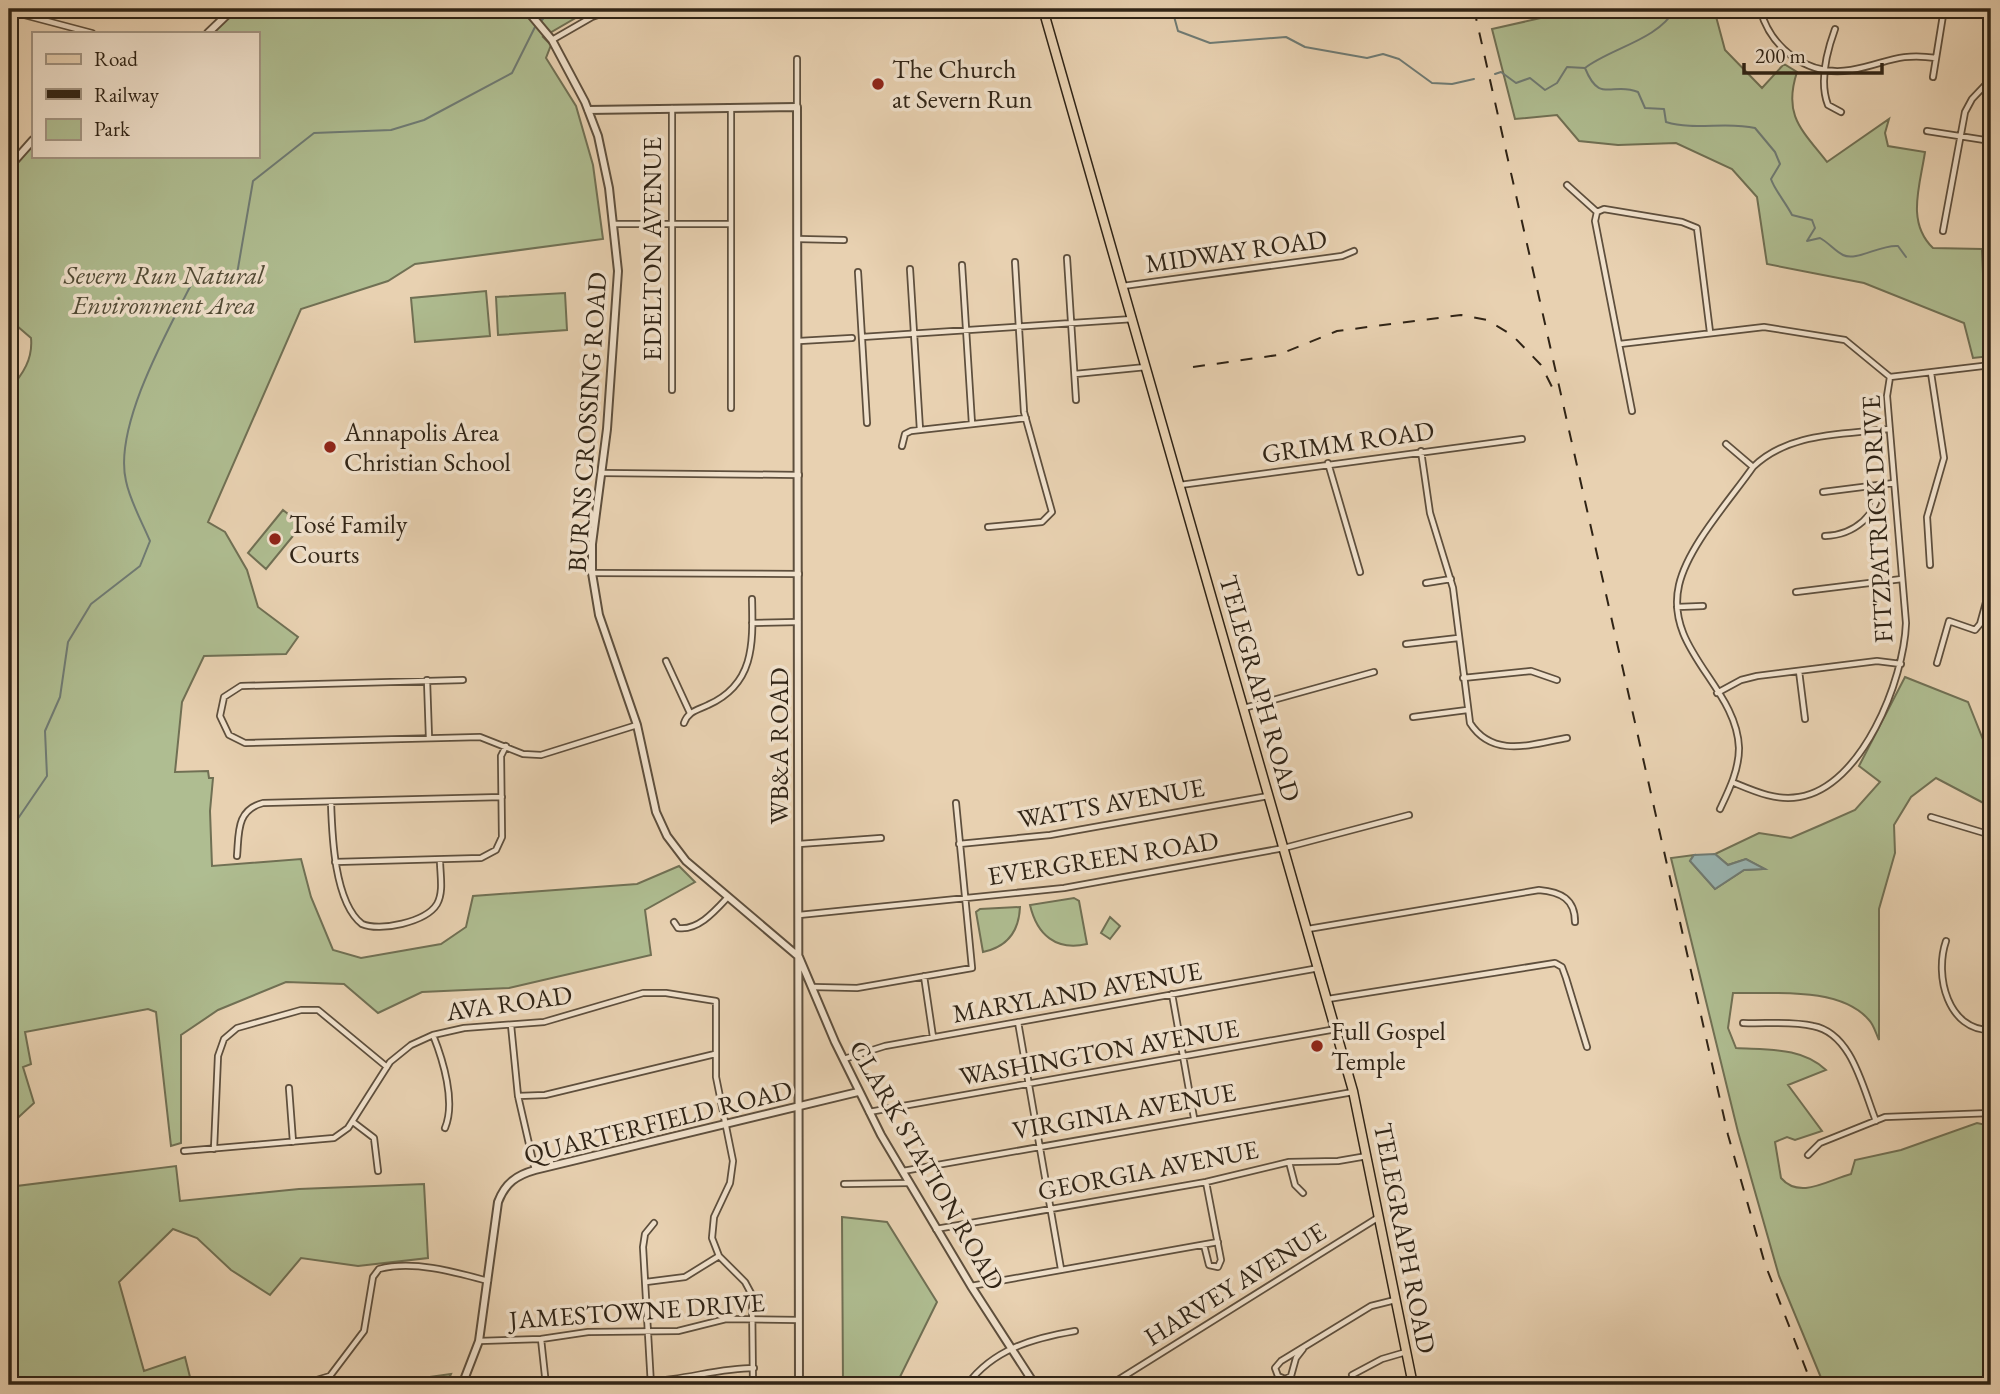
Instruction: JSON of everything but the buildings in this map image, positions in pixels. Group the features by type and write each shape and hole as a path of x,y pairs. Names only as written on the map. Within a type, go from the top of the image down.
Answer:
{"main road":[{"name":"TELEGRAPH ROAD","path":"1043,9 1337,1029 1368,1155 1413,1385"}],"street":[{"path":"209,32 233,9"},
{"name":"BURNS CROSSING ROAD","path":"526,9 552,40 588,110 601,150 615,225 618,271 602,473 592,544 592,573 599,615 638,725 653,803 663,829 685,861 799,957"},
{"path":"552,40 592,17 616,9"},
{"path":"1760,9 1770,33 1780,47 1797,60 1826,70 1850,70 1899,56 1936,58"},
{"path":"1933,77 1944,9"},
{"path":"9,11 88,32"},
{"path":"1835,29 1826,70 1825,98 1831,108 1841,112"},
{"path":"588,110 797,107 797,59"},
{"path":"1943,231 1960,135 1972,99 1991,79"},
{"name":"EDELTON AVENUE","path":"672,107 672,390"},
{"path":"731,107 731,408"},
{"name":"WB&A ROAD","path":"797,107 799,1385"},
{"path":"1927,131 1991,141"},
{"path":"9,167 32,141"},
{"path":"1567,185 1597,212"},
{"path":"1597,212 1604,209 1617,211 1682,222 1697,228 1701,239 1710,332"},
{"path":"1597,212 1595,221 1632,411"},
{"path":"615,225 731,224"},
{"path":"798,239 844,240"},
{"name":"MIDWAY ROAD","path":"1123,286 1342,256 1354,251"},
{"path":"1067,258 1076,400"},
{"path":"988,527 1042,522 1051,514 1026,418 1015,262"},
{"path":"962,265 972,424"},
{"path":"910,269 920,430"},
{"path":"858,271 867,423"},
{"path":"862,337 1133,319"},
{"path":"1620,344 1764,327 1836,338 1852,344 1878,371 1890,377 1991,365"},
{"path":"799,341 852,338"},
{"path":"1075,374 1146,367"},
{"path":"1930,565 1927,517 1944,458 1931,373"},
{"name":"FITZPATRICK DRIVE","path":"1732,782 1759,794 1782,798 1807,796 1832,783 1849,766 1892,694 1902,664 1906,623 1889,429 1890,377"},
{"path":"902,446 905,433 1026,418"},
{"path":"1720,809 1738,760 1738,741 1733,720 1685,639 1677,607 1678,588 1687,564 1753,467 1769,453 1792,442 1889,429"},
{"name":"GRIMM ROAD","path":"1180,485 1522,439"},
{"path":"1726,444 1753,467"},
{"path":"1421,451 1430,513 1451,579 1466,710 1476,732 1499,746 1567,738"},
{"path":"1328,463 1360,572"},
{"path":"602,473 799,475"},
{"path":"1823,492 1894,483"},
{"path":"1825,536 1851,532 1860,526 1873,505 1879,485"},
{"path":"592,573 799,574"},
{"path":"1426,583 1451,579"},
{"path":"1796,592 1902,579"},
{"path":"1937,663 1949,621 1975,630 1980,624 1991,584"},
{"path":"684,723 690,713 722,697 740,682 752,654 752,598"},
{"path":"1677,607 1703,606"},
{"path":"752,623 799,622"},
{"path":"1406,644 1458,638"},
{"path":"666,661 690,713"},
{"path":"1717,693 1749,677 1877,661 1902,664"},
{"path":"1463,678 1531,671 1557,680"},
{"path":"1799,671 1805,719"},
{"path":"1244,708 1374,672"},
{"path":"427,680 429,738"},
{"path":"463,680 241,686 224,697 220,716 229,735 245,743 488,738 523,754 549,754 610,731 638,725"},
{"path":"1413,717 1466,710"},
{"path":"335,862 481,858 496,850 502,837 501,756 506,746"},
{"name":"WATTS AVENUE","path":"960,844 1050,835 1269,795"},
{"path":"237,856 239,824 246,810 263,803 502,797"},
{"path":"331,802 335,862 352,915 362,924 380,928 420,917 433,908 440,896 440,860"},
{"path":"813,987 857,988 972,968 956,803"},
{"name":"EVERGREEN ROAD","path":"799,915 1055,889 1284,848 1409,815"},
{"path":"1931,817 1991,835"},
{"path":"799,844 881,838"},
{"path":"1308,929 1539,890 1556,892 1569,901 1575,910 1575,922"},
{"path":"674,922 678,928 689,928 710,916 727,897"},
{"path":"1946,941 1942,955 1946,993 1952,1010 1969,1026 1991,1030"},
{"name":"CLARK STATION ROAD","path":"799,957 843,1060 869,1112 936,1229 1035,1385"},
{"path":"1328,999 1555,963 1564,972 1587,1047"},
{"name":"MARYLAND AVENUE","path":"843,1060 872,1048 1319,968"},
{"path":"923,975 933,1037"},
{"name":"AVA ROAD","path":"184,1151 334,1138 353,1122 387,1067 411,1045 433,1035 464,1028 544,1022 588,1012 643,993 666,993 716,1001 716,1054"},
{"path":"1172,995 1194,1118"},
{"path":"214,1149 220,1047 237,1028 301,1010 318,1010 387,1067"},
{"path":"1018,1022 1061,1269"},
{"path":"1743,1023 1811,1025 1834,1036 1848,1054 1876,1121"},
{"path":"511,1025 518,1096 535,1170"},
{"name":"WASHINGTON AVENUE","path":"869,1112 1337,1029"},
{"path":"433,1035 445,1081 450,1117 445,1128"},
{"path":"518,1096 545,1095 716,1054 716,1077 727,1124 733,1168 711,1232 719,1256 749,1288 754,1319 753,1385"},
{"path":"289,1088 293,1142"},
{"name":"VIRGINIA AVENUE","path":"902,1171 1353,1091"},
{"name":"QUARTERFIELD ROAD","path":"462,1385 478,1341 500,1196 514,1179 535,1170 858,1092"},
{"path":"1808,1155 1820,1143 1876,1121 1903,1114 1991,1113"},
{"path":"353,1122 374,1139 378,1171"},
{"name":"GEORGIA AVENUE","path":"936,1229 1206,1182 1289,1162 1338,1161 1368,1155"},
{"path":"1289,1162 1295,1185 1303,1193"},
{"path":"1204,1245 1208,1263 1216,1268 1221,1262 1206,1182"},
{"path":"844,1184 909,1183"},
{"name":"HARVEY AVENUE","path":"1110,1385 1380,1216"},
{"path":"654,1223 644,1241 651,1383 682,1380 722,1369 754,1368"},
{"path":"971,1286 1218,1242"},
{"path":"646,1282 685,1277 719,1256"},
{"path":"300,1385 330,1376 364,1331 373,1277 379,1269 396,1267 442,1270 489,1281"},
{"path":"1303,1349 1296,1358 1292,1376 1285,1379 1278,1376 1275,1368 1277,1363 1371,1307 1396,1299"},
{"name":"JAMESTOWNE DRIVE","path":"478,1341 541,1339 588,1332 678,1331 726,1319 799,1320"},
{"path":"967,1385 985,1366 1028,1340 1075,1331"},
{"path":"541,1339 546,1385"},
{"path":"1352,1375 1382,1359 1407,1352"}],"green space":[{"name":"Severn Run Natural Environment Area","path":"231,9 591,9 543,37 551,45 546,58 576,106 593,165 603,239 415,264 388,281 301,309 208,522 225,532 247,570 258,607 298,637 286,654 204,656 182,702 175,772 208,771 209,778 213,778 210,811 212,866 301,859 311,897 333,950 361,958 441,944 466,927 473,896 637,884 679,866 695,882 645,910 651,955 509,988 422,992 378,1013 344,984 286,982 218,1010 181,1035 181,1143 171,1146 156,1012 148,1009 25,1032 31,1064 23,1067 34,1103 9,1126 9,390 26,366 31,338 9,319 9,167 32,141 32,158 259,158 259,32 207,32"},
{"path":"1581,9 1714,9 1725,50 1762,88 1784,64 1797,72 1793,87 1793,111 1802,130 1827,162 1889,119 1885,133 1888,146 1925,152 1918,190 1917,215 1925,238 1933,248 1982,249 1983,273 1991,280 1991,356 1973,358 1964,323 1864,283 1767,264 1757,197 1732,169 1676,143 1618,145 1579,141 1557,115 1515,119 1492,29"},
{"path":"486,291 490,336 415,342 411,298"},
{"path":"565,293 567,330 498,335 496,297"},
{"name":"Tosé Family Courts","path":"283,510 302,525 266,569 248,553"},
{"path":"1905,677 1968,702 1986,747 1991,747 1991,807 1936,778 1911,797 1894,825 1895,853 1879,909 1879,1040 1871,1022 1856,1009 1824,997 1805,994 1733,993 1728,1028 1736,1048 1795,1053 1826,1070 1788,1085 1822,1131 1795,1140 1787,1137 1775,1142 1781,1178 1797,1188 1814,1186 1851,1174 1855,1160 1901,1150 1977,1123 1991,1126 1991,1385 1824,1385 1779,1276 1738,1132 1671,858 1694,855 1690,861 1715,889 1744,870 1764,869 1746,859 1728,865 1715,854 1759,833 1791,838 1855,810 1880,782 1859,766"},
{"path":"1074,898 1079,901 1087,944 1076,946 1057,943 1038,925 1030,905"},
{"path":"1020,907 1017,923 1010,937 999,946 983,952 976,912 980,909"},
{"path":"1110,917 1120,926 1110,939 1101,933"},
{"path":"176,1166 180,1201 299,1189 424,1184 428,1258 358,1266 301,1258 270,1295 231,1270 197,1238 173,1229 119,1282 144,1371 185,1357 192,1385 9,1385 9,1187"},
{"path":"842,1217 887,1222 937,1302 896,1385 843,1385"},
{"path":"451,1374 446,1385 372,1385"}],"water":[{"path":"1715,854 1728,865 1746,859 1765,869 1744,870 1715,889 1690,861 1694,855"}],"waterway":[{"path":"542,20 551,9"},
{"path":"1172,9 1178,31 1210,43 1286,37 1305,47 1367,58 1383,54 1399,59 1432,83 1452,84 1474,79"},
{"path":"1495,74 1501,72 1516,83 1530,78 1545,90 1557,83 1567,67 1585,68 1646,36 1667,20 1675,9"},
{"path":"9,825 17,820 47,776 45,731 60,697 68,642 91,604 140,566 150,541 126,481 124,459 127,434 145,379 192,283 237,274 253,181 314,133 391,130 424,120 512,73 535,27"},
{"path":"1585,68 1596,86 1607,90 1629,89 1638,92 1645,108 1664,109 1666,122 1688,126 1733,125 1755,128 1775,152 1780,164 1771,179 1777,192 1792,215 1812,220 1815,228 1807,241 1820,238 1848,257 1898,246 1906,257"}],"railway":[{"path":"1474,9 1728,1135 1765,1264 1812,1385"},
{"path":"1193,367 1278,355 1337,331 1461,315 1487,320 1512,335 1541,365 1553,389"}],"place":[{"name":"The Church at Severn Run","path":"878,84"},
{"name":"Annapolis Area Christian School","path":"330,447"},
{"name":"Tosé Family Courts","path":"275,539"},
{"name":"Full Gospel Temple","path":"1317,1046"}]}
